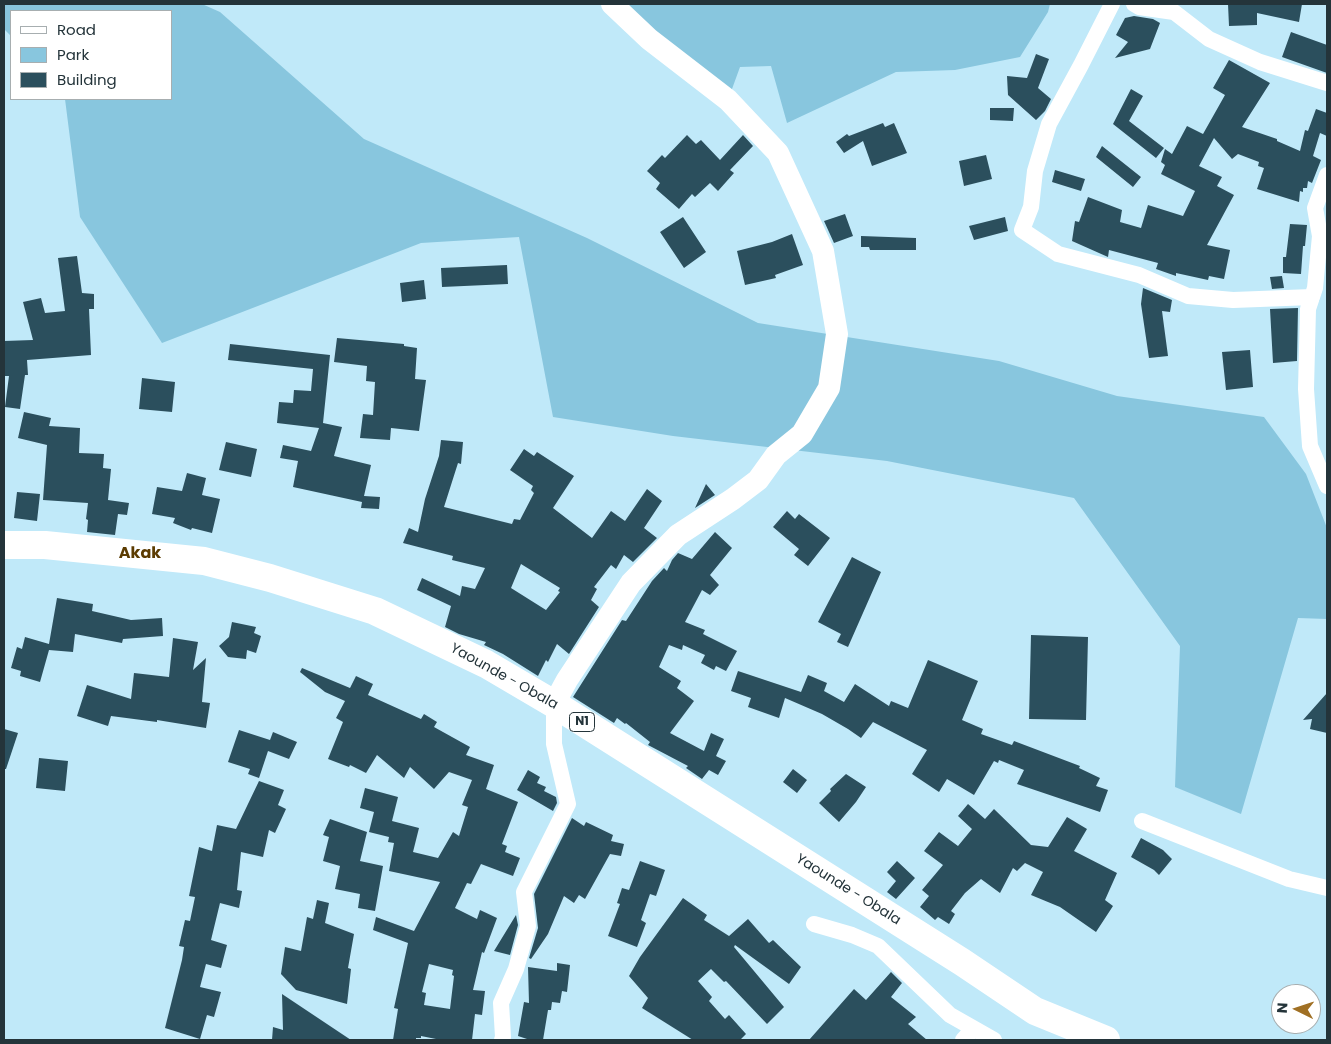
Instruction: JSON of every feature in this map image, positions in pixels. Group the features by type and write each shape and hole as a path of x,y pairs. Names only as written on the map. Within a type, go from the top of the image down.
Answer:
{"highway":[{"name":"Yaounde - Obala","path":"4,545 54,546 204,561 270,578 375,610 486,664 554,704 962,962 1035,1011 1106,1040"}],"street":[{"path":"502,1040 501,1003 516,969 528,926 524,892 568,804 554,744 554,704 567,680 631,583 678,535 734,499 758,480 776,455 802,434 829,388 837,334 823,251 778,153 728,100 650,39 612,4"},
{"path":"1112,4 1049,124 1035,171 1031,207 1022,230 1058,254 1139,275 1188,296 1232,300 1312,297"},
{"path":"1134,4 1139,7 1174,12 1209,39 1260,62 1327,83"},
{"path":"1327,174 1321,211 1315,288 1308,309 1306,389 1310,446 1327,486"},
{"path":"1142,821 1289,879 1327,888"},
{"path":"814,924 852,935 878,946 968,1034 994,1040"}],"green space":[{"path":"4,4 202,4 220,12 364,139 587,238 758,323 999,361 1117,396 1264,417 1306,474 1327,528 1327,619 1298,618 1241,814 1175,787 1180,646 1074,498 887,461 673,436 553,417 519,237 421,243 162,343 80,217 65,100 172,100 172,10 10,10 10,35 4,29"},
{"path":"612,4 1050,4 1048,12 1020,57 955,70 896,72 787,123 771,66 740,67 728,100"}],"building":[{"path":"1228,4 1302,4 1299,22 1257,13 1257,25 1229,26"},
{"path":"1134,16 1153,19 1160,23 1150,49 1115,58 1128,42 1116,35 1125,18"},
{"path":"1291,32 1327,45 1327,73 1282,57"},
{"path":"1036,54 1049,59 1038,88 1051,99 1045,111 1036,120 1008,95 1007,76 1027,78"},
{"path":"1229,60 1270,83 1242,127 1277,139 1277,141 1300,151 1305,130 1308,131 1316,109 1327,113 1327,136 1320,133 1313,156 1321,160 1312,183 1308,181 1307,188 1303,188 1303,192 1300,191 1299,202 1257,189 1264,168 1258,166 1259,162 1238,154 1232,159 1214,138 1199,166 1222,177 1217,186 1234,195 1207,245 1230,250 1224,279 1209,276 1208,280 1176,273 1176,276 1156,269 1158,263 1109,250 1108,257 1072,241 1075,221 1079,222 1088,197 1122,210 1120,222 1141,228 1148,205 1183,216 1195,191 1161,174 1165,165 1161,162 1165,149 1172,154 1187,126 1203,134 1225,95 1213,88"},
{"path":"1131,89 1143,96 1129,121 1164,148 1156,158 1113,124"},
{"path":"990,108 1014,108 1013,121 990,120"},
{"path":"883,123 885,127 894,123 907,153 872,166 863,141 844,153 836,142 847,134 849,136"},
{"path":"687,135 696,144 701,140 720,160 743,135 753,146 730,170 734,173 718,191 710,183 695,197 692,194 679,209 656,189 660,183 647,171 662,155 665,158"},
{"path":"1102,146 1141,177 1133,187 1096,157"},
{"path":"986,155 992,179 964,186 959,161"},
{"path":"1055,170 1085,179 1081,191 1052,182"},
{"path":"845,214 853,236 834,243 824,221"},
{"path":"683,217 706,252 684,268 660,232"},
{"path":"1005,217 1008,231 974,240 969,226"},
{"path":"1290,224 1307,225 1301,274 1283,273 1283,257 1286,257"},
{"path":"792,234 803,265 775,275 776,278 745,285 737,251 772,242"},
{"path":"861,236 916,238 916,250 870,250 869,247 861,247"},
{"path":"77,256 82,293 94,294 94,309 89,309 91,355 27,360 28,375 25,375 20,409 5,407 9,376 4,376 4,341 33,340 23,302 41,298 45,313 65,311 58,258"},
{"path":"507,265 508,284 442,287 441,268"},
{"path":"1282,276 1284,288 1272,289 1270,277"},
{"path":"424,280 426,299 402,302 400,283"},
{"path":"1143,288 1172,300 1170,312 1162,311 1168,356 1149,358 1141,304"},
{"path":"1298,308 1297,361 1273,363 1270,309"},
{"path":"337,338 404,344 404,346 417,348 415,379 426,380 419,431 391,428 390,440 360,438 363,414 373,415 375,382 366,381 367,366 334,362"},
{"path":"230,344 330,355 323,423 342,427 334,456 371,465 364,496 380,497 379,509 361,508 362,502 293,487 298,461 280,458 283,445 311,451 319,428 277,423 279,402 293,403 294,390 311,391 313,369 228,360"},
{"path":"1250,350 1253,387 1226,390 1222,352"},
{"path":"142,378 175,382 172,412 139,409"},
{"path":"24,412 51,418 49,426 80,428 79,453 104,454 103,468 111,469 108,500 129,503 127,515 118,514 115,535 87,532 88,503 43,500 47,445 18,438"},
{"path":"441,440 463,442 461,464 458,463 444,507 512,524 514,519 520,520 534,493 531,490 533,486 510,470 524,449 534,456 537,452 574,476 553,508 592,538 611,511 625,521 647,489 662,501 644,528 657,538 633,562 624,555 616,569 611,565 594,587 597,589 591,600 599,607 569,654 557,644 538,676 503,654 484,645 486,642 459,634 445,627 451,606 417,590 422,578 460,596 462,586 475,589 485,568 452,560 453,556 403,543 409,528 418,532 425,499 439,456","holes":["521,564 560,588 558,591 560,592 546,610 511,588"]},
{"path":"226,442 257,449 251,477 219,470"},
{"path":"187,473 206,478 202,495 220,499 212,533 192,528 191,530 173,523 175,518 152,514 157,487 182,491"},
{"path":"706,484 715,495 695,508"},
{"path":"17,492 40,494 37,521 14,518"},
{"path":"787,511 795,519 799,514 830,538 808,566 794,555 799,549 773,527"},
{"path":"715,532 732,548 710,575 719,585 710,595 702,590 685,622 705,630 703,634 737,651 726,671 716,666 714,670 701,663 705,655 683,645 682,650 669,645 659,667 681,681 677,688 694,701 670,733 704,751 711,733 724,739 716,756 726,761 718,775 709,770 702,779 686,768 688,766 648,745 650,742 626,723 617,718 614,723 573,697 622,620 626,621 652,581 664,568 667,571 678,553 692,559"},
{"path":"852,557 881,572 848,647 837,642 841,634 818,622"},
{"path":"57,598 93,604 92,611 131,620 162,618 163,636 123,639 122,643 75,634 73,652 49,650 40,682 20,676 21,671 11,668 17,647 22,649 25,637 49,644"},
{"path":"232,622 256,627 254,633 261,636 256,653 247,650 246,659 228,657 219,646 229,637"},
{"path":"1031,635 1088,637 1086,720 1029,719"},
{"path":"173,638 198,642 193,670 206,658 202,702 210,703 206,728 157,720 157,722 111,716 108,726 77,716 87,685 131,699 134,673 169,677"},
{"path":"928,660 978,681 962,720 983,729 981,734 1012,745 1014,741 1080,766 1079,768 1100,778 1096,786 1108,790 1100,812 1017,784 1024,770 999,760 998,763 994,761 974,795 947,779 939,792 912,774 927,750 873,722 861,738 822,714 785,698 779,718 748,707 751,698 731,691 738,671 801,692 808,675 827,683 824,691 844,702 855,684 889,706 891,701 908,708"},
{"path":"302,668 350,688 356,676 373,684 368,695 421,719 424,714 437,722 434,727 470,747 466,755 494,765 486,789 518,802 502,844 507,846 505,852 520,858 513,876 481,864 471,884 467,883 455,908 477,919 480,910 497,918 484,953 482,952 473,990 485,991 482,1015 475,1014 472,1040 441,1040 421,1036 421,1038 416,1038 416,1040 393,1040 398,1009 394,1008 408,943 373,930 376,917 414,931 440,882 389,871 394,843 388,842 389,837 369,832 374,812 360,808 365,788 398,797 392,821 419,828 413,852 438,858 453,832 459,836 468,807 462,805 472,780 449,772 434,789 410,767 404,778 377,755 366,773 350,765 349,767 328,759 343,722 336,718 345,701 325,692 300,672","holes":["429,964 453,970 450,1009 424,1005 426,993 422,992"]},
{"path":"1327,693 1327,733 1310,729 1312,719 1303,720"},
{"path":"4,729 18,733 6,769 4,769"},
{"path":"239,730 270,740 273,732 297,742 289,759 268,751 259,778 248,774 250,769 228,762"},
{"path":"39,758 68,761 65,791 36,788"},
{"path":"793,769 807,780 797,793 783,782"},
{"path":"528,770 540,777 537,783 546,787 544,791 556,797 557,803 553,811 517,790"},
{"path":"846,774 866,787 839,822 819,803"},
{"path":"259,781 284,790 278,805 286,809 275,833 269,830 263,857 241,852 237,890 242,891 239,908 220,903 211,940 227,945 221,968 206,964 200,987 221,992 214,1017 207,1015 200,1039 165,1028 182,960 184,947 179,946 185,920 190,921 195,897 189,896 199,847 212,851 217,825 236,829"},
{"path":"968,804 985,819 994,809 1031,845 1048,847 1067,817 1087,829 1074,851 1117,873 1105,900 1113,906 1096,932 1060,907 1031,895 1043,872 1025,863 1017,871 1013,868 1000,893 981,879 965,893 951,911 955,914 949,924 938,917 935,920 920,907 929,896 922,890 943,865 924,851 939,832 958,846 972,829 958,816"},
{"path":"572,818 584,826 586,822 613,835 611,841 624,844 621,856 610,854 585,899 579,895 574,903 564,896 548,934 531,959 529,958 538,928 534,894"},
{"path":"330,819 367,832 360,861 383,866 375,911 358,908 360,894 335,889 340,866 323,861 329,837 323,835"},
{"path":"1141,838 1163,850 1172,859 1159,875 1154,870 1131,857"},
{"path":"640,861 665,870 656,896 650,894 641,920 646,923 637,947 608,936 620,904 617,903 622,888 629,890"},
{"path":"897,861 915,878 896,899 887,892 896,881 887,872"},
{"path":"683,898 707,915 704,920 729,936 748,919 769,943 773,940 801,967 789,984 735,945 734,947 784,1007 767,1024 726,981 724,982 711,969 698,981 712,997 709,1001 725,1019 729,1015 746,1034 740,1040 693,1040 642,1008 648,998 629,976 640,957"},
{"path":"317,900 329,903 325,923 354,934 348,968 351,969 347,1004 296,990 281,974 285,947 301,951 307,917 313,919"},
{"path":"516,915 518,925 510,955 494,951"},
{"path":"557,963 570,965 567,992 562,991 560,1003 552,1002 551,1010 548,1010 543,1040 530,1040 518,1036 524,1002 529,1003 528,967 557,971"},
{"path":"891,972 902,983 891,997 916,1017 908,1024 927,1040 809,1040 854,989 866,1000"},
{"path":"282,994 351,1040 272,1040 273,1027 283,1030"}],"district":[{"name":"Akak","path":"140,554"}]}
